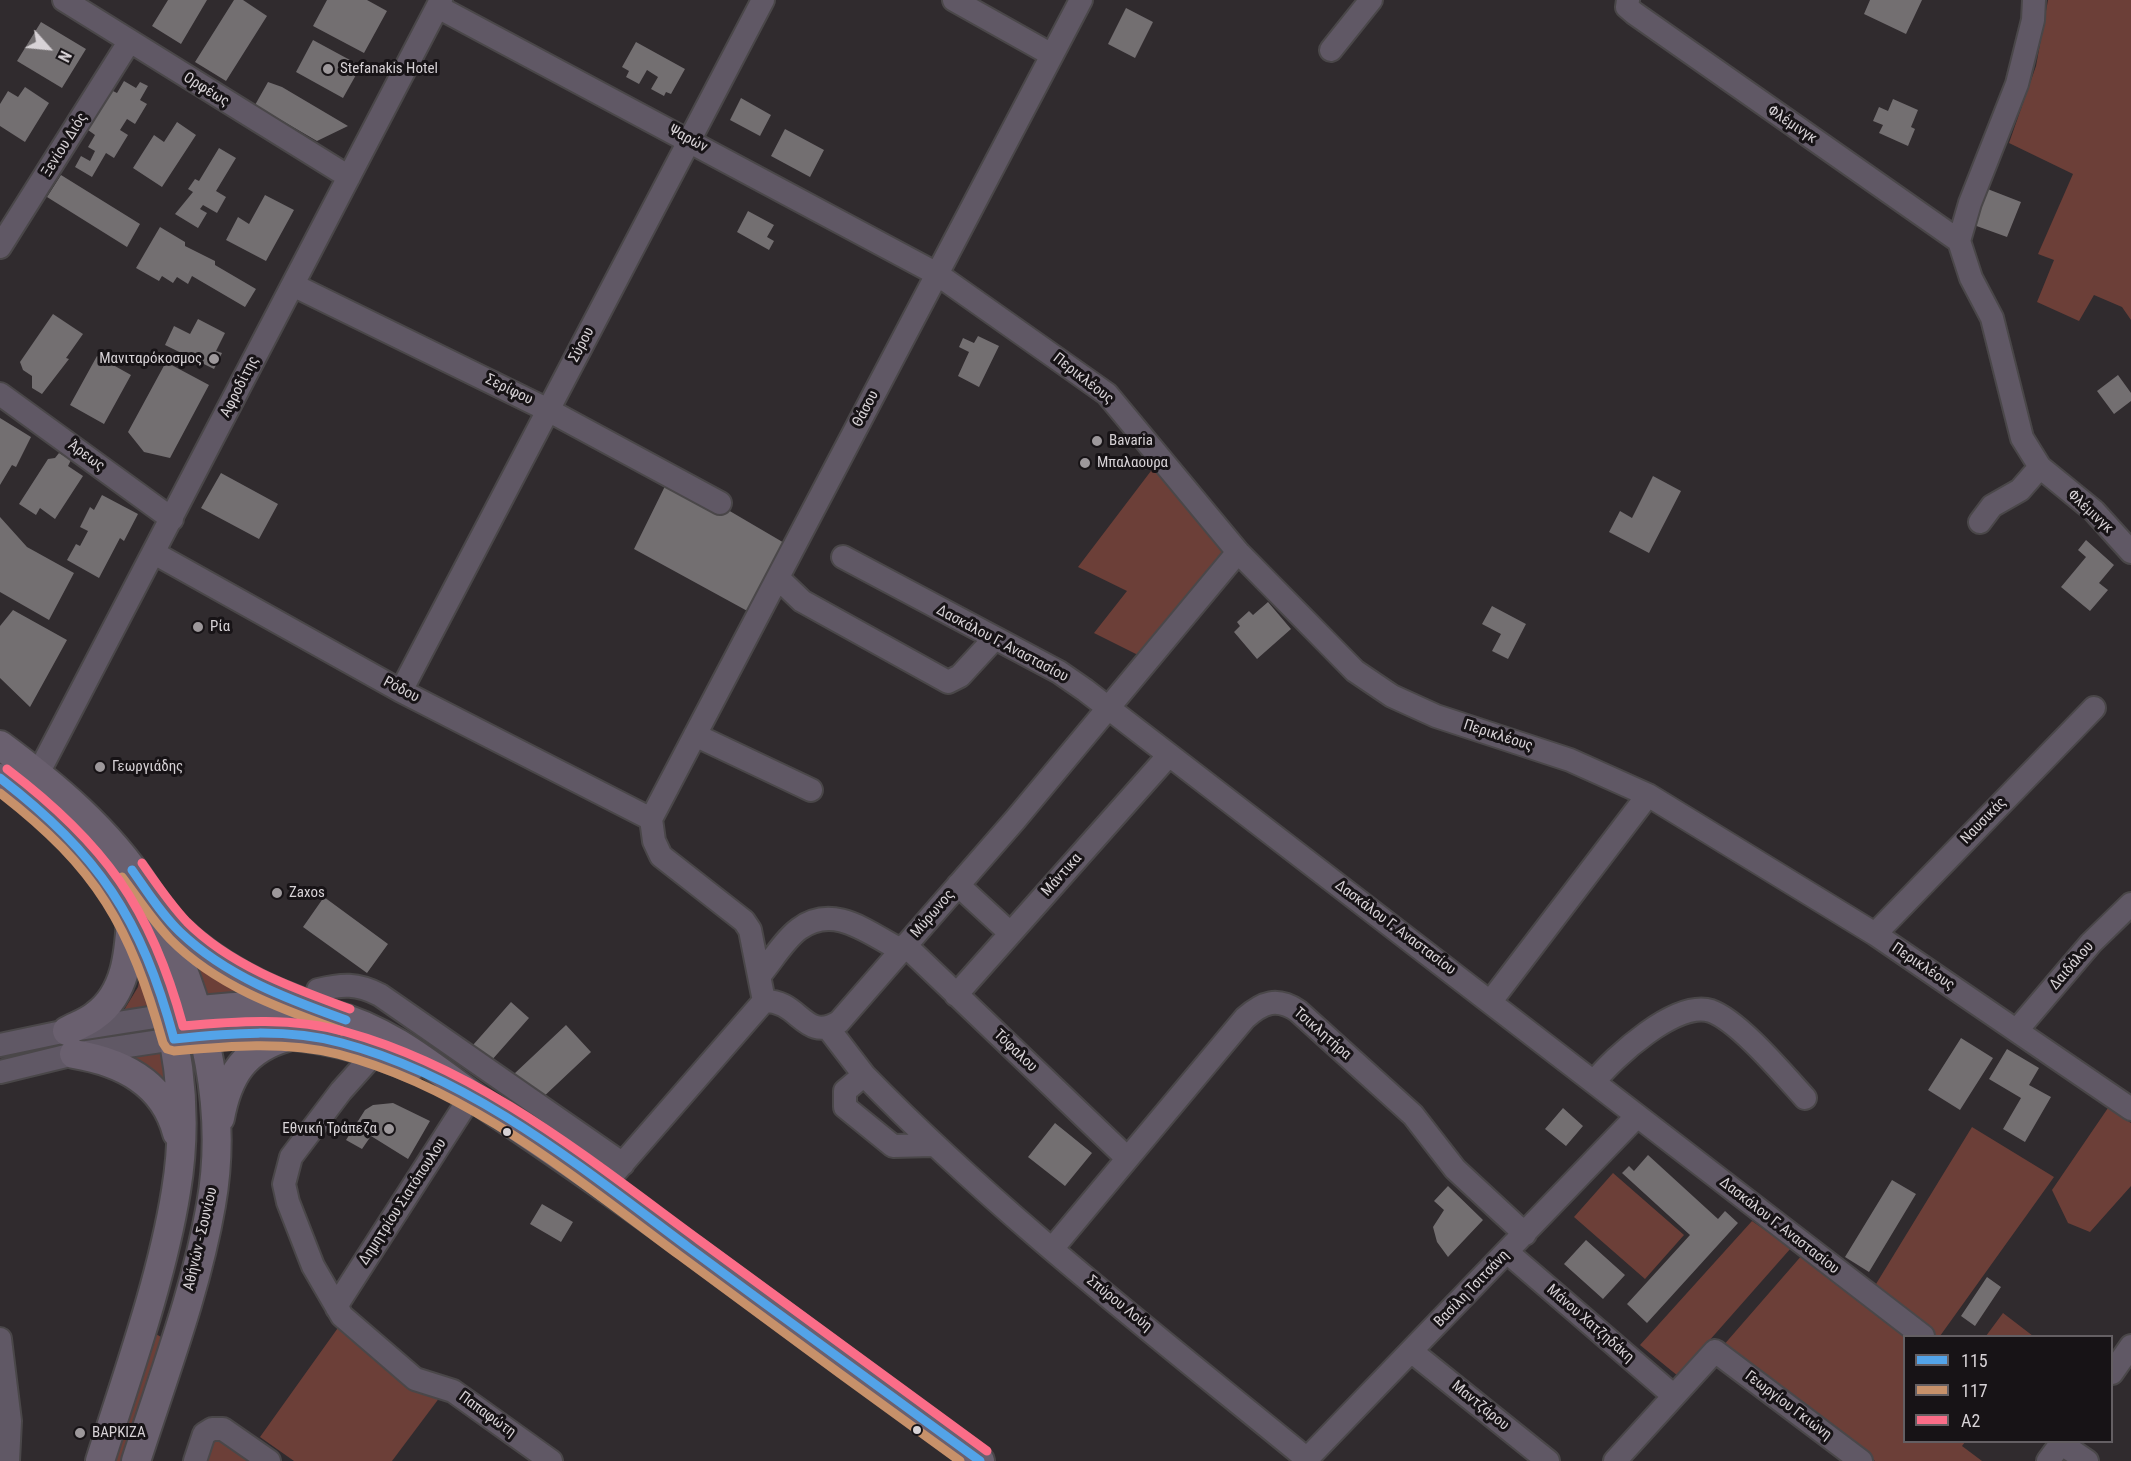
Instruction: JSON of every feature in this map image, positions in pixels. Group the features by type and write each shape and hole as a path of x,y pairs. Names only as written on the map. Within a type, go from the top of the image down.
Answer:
{"main road":[{"path":"0,746 88,853 131,918 171,1027 182,1100 180,1160 172,1215 158,1270 100,1461"},
{"path":"0,778 32,785 105,837 181,932 211,956 256,983 324,1002 415,1053 468,1094 604,1185 980,1461"},
{"name":"Αθήνών - Σουνίου","path":"136,1461 197,1269 212,1204 216,1165 214,1099 201,1023 175,950 146,888"},
{"path":"131,918 126,968 117,991 70,1042 97,1058 144,1078 172,1116 180,1160"},
{"path":"171,1027 201,1023 273,1007 324,1002"},
{"path":"201,1023 228,1033 305,1035 375,1053 468,1094"},
{"path":"216,1165 220,1115 236,1072 255,1050 270,1042 305,1035"}],"street":[{"name":"Ορφέως","path":"64,0 349,177"},
{"name":"Σύρου","path":"401,691 763,0"},
{"path":"954,0 1052,55"},
{"name":"Θάσου","path":"651,819 1081,0"},
{"path":"1331,50 1371,0"},
{"path":"1959,241 1970,203 2017,84 2033,20 2034,0"},
{"name":"Ψαρών","path":"439,3 937,274"},
{"name":"Αφροδίτης","path":"32,785 439,3"},
{"name":"Φλέμινγκ","path":"1628,4 1959,241 1971,278 1992,318 2022,438 2040,467 2094,511 2131,552"},
{"name":"Ξενίου Διός","path":"0,247 129,42"},
{"name":"Περικλέους","path":"937,274 1107,394 1238,552 1355,671 1392,696 1436,716 1570,760 1648,795 1875,934 2131,1109"},
{"name":"Σερίφου","path":"293,285 548,410 720,503"},
{"name":"Άρεως","path":"0,394 172,519"},
{"path":"1980,522 1992,506 2020,490 2040,467"},
{"name":"Μύρωνος","path":"828,1028 839,1022 958,885 1238,552"},
{"name":"Ρόδου","path":"154,553 401,691 651,819"},
{"name":"Δασκάλου Γ. Αναστασίου","path":"843,557 1059,672 1491,1001 1922,1335"},
{"path":"778,578 802,601 948,682 960,676 995,638"},
{"name":"Ναυσικάς","path":"1875,934 2094,708"},
{"path":"695,735 811,790"},
{"name":"Μάντικα","path":"956,995 1168,755"},
{"path":"1491,1001 1648,795"},
{"path":"651,819 654,841 661,856 744,921 750,930 764,1001"},
{"path":"958,885 1010,933"},
{"name":"Δαιδάλου","path":"2017,1030 2091,943 2131,904"},
{"name":"Τόφαλου","path":"760,975 798,929 825,916 844,920 903,948 956,995 1126,1157"},
{"path":"324,1002 345,983 366,987 622,1164"},
{"path":"604,1185 764,1001 777,1001 813,1028 828,1028"},
{"name":"Τσικλητήρα","path":"1052,1250 1126,1157 1245,1018 1262,1005 1280,1002 1298,1011 1413,1115 1455,1169 1525,1234"},
{"path":"1594,1082 1633,1043 1665,1021 1702,1009 1722,1016 1757,1047 1805,1098"},
{"path":"0,1046 70,1042 171,1027"},
{"name":"Σπύρου Λούη","path":"828,1028 864,1074 934,1145 1052,1250 1306,1460"},
{"path":"0,1071 70,1042"},
{"name":"Παπαφώτη","path":"375,1053 341,1091 291,1157 284,1184 288,1202 313,1266 342,1316 415,1379 453,1391 551,1461"},
{"path":"864,1074 845,1091 845,1107 893,1146 934,1145"},
{"name":"Δημητρίου Σιατόπουλου","path":"337,1308 468,1094"},
{"name":"Βασίλη Τσιτσάνη","path":"1306,1460 1637,1116"},
{"name":"Μάνου Χατζηδάκη","path":"1507,1252 1674,1396"},
{"path":"0,1339 10,1421 8,1461"},
{"path":"2113,1372 2131,1346"},
{"name":"Γεωργίου Γκιώνη","path":"1674,1396 1715,1350 1861,1461"},
{"name":"Μαντζάρου","path":"1412,1351 1548,1461"},
{"path":"1615,1461 1674,1396"},
{"path":"195,1461 204,1434 212,1429 223,1429 269,1461"},
{"path":"2048,1461 2060,1443"},
{"path":"2062,1443 2086,1461"}],"shaded area":[{"path":"2048,0 2131,0 2131,320 2122,307 2094,295 2079,321 2037,302 2054,260 2038,254 2073,174 2009,143 2036,66"},
{"path":"1154,467 1236,561 1148,660 1094,633 1127,591 1078,567"},
{"path":"191,954 264,999 208,999"},
{"path":"141,970 153,1008 121,1015 138,987"},
{"path":"164,1051 173,1106 126,1058"},
{"path":"2108,1108 2131,1123 2131,1186 2090,1232 2068,1223 2052,1190"},
{"path":"1972,1127 2054,1177 1941,1335 1903,1335 1903,1443 1964,1443 1962,1446 1982,1461 1875,1461 1722,1347 1803,1254 1865,1302"},
{"path":"1613,1173 1684,1235 1645,1279 1574,1217"},
{"path":"1752,1221 1791,1248 1678,1376 1640,1345"},
{"path":"2003,1313 2032,1335 1987,1335"},
{"path":"340,1325 412,1391 440,1397 392,1461 294,1461 260,1437"},
{"path":"156,1334 161,1337 156,1360 124,1461 113,1461"},
{"path":"217,1436 259,1461 204,1461 211,1440"}],"building":[{"path":"168,0 207,0 181,44 152,26"},
{"path":"234,0 243,0 267,16 226,81 195,62"},
{"path":"327,0 367,0 387,11 364,53 313,26"},
{"path":"1870,0 1922,0 1906,34 1864,14"},
{"path":"1126,8 1153,22 1135,58 1108,44"},
{"path":"41,22 86,49 62,88 17,61"},
{"name":"Stefanakis Hotel","path":"313,40 361,66 343,98 296,72"},
{"path":"636,42 685,69 671,94 666,92 664,96 651,89 658,77 647,70 639,84 626,77 629,71 622,67"},
{"path":"124,81 136,88 140,82 148,86 140,100 147,104 135,124 127,119 120,130 128,135 114,158 106,153 92,177 75,167 81,156 90,161 95,151 88,147 95,135 88,130 111,90 117,93"},
{"path":"268,82 282,87 348,126 317,141 255,105"},
{"path":"25,87 49,103 25,142 0,126 0,104 8,91 18,97"},
{"path":"741,98 771,115 760,136 730,120"},
{"path":"1893,99 1918,110 1911,127 1915,129 1908,146 1879,133 1883,125 1873,121 1879,107 1888,111"},
{"path":"177,122 196,135 162,187 133,168 154,135 164,142"},
{"path":"785,129 824,150 810,177 771,156"},
{"path":"219,148 236,158 216,191 226,197 217,213 203,205 200,209 207,213 198,228 175,214 193,192 188,189 195,179 199,181"},
{"path":"61,175 140,224 127,247 47,197"},
{"path":"1985,188 2021,202 2007,237 1971,224"},
{"path":"265,195 294,210 266,261 226,240 238,217 249,224"},
{"path":"748,211 774,225 767,237 774,241 769,250 737,232"},
{"path":"160,227 185,242 185,246 215,261 215,265 256,289 245,307 192,276 188,284 177,277 173,283 162,276 159,281 136,268"},
{"path":"53,314 83,334 66,358 69,359 42,394 32,388 32,376 23,370 20,362"},
{"path":"198,319 225,333 216,351 222,353 214,369 165,345 174,326 190,334"},
{"path":"978,336 999,346 979,387 958,376 969,352 959,347 963,338 974,343"},
{"path":"97,356 131,375 104,424 70,405"},
{"path":"166,362 209,385 170,458 144,452 128,432"},
{"path":"2118,375 2131,393 2131,401 2114,414 2097,391"},
{"path":"0,418 31,437 16,467 12,465 0,485"},
{"path":"59,453 71,460 68,466 83,476 55,519 40,508 36,515 19,504 48,459 55,458"},
{"path":"221,473 278,504 259,539 201,508"},
{"path":"670,476 786,544 751,613 634,549"},
{"path":"1653,476 1681,491 1649,553 1609,532 1620,511 1632,518"},
{"path":"102,495 138,514 124,541 120,538 99,578 67,560 76,544 80,546 88,531 80,527 90,507 94,510"},
{"path":"0,517 27,547 74,573 49,620 0,592"},
{"path":"2086,540 2114,565 2099,583 2108,590 2090,611 2061,587 2086,557 2078,550"},
{"path":"1268,602 1291,629 1257,659 1234,632 1240,626 1237,622 1249,611 1253,615"},
{"path":"1492,606 1526,624 1508,659 1492,651 1501,634 1482,624"},
{"path":"13,610 67,640 30,707 0,678 0,626"},
{"path":"324,897 388,944 367,973 303,927"},
{"path":"511,1002 529,1018 491,1061 473,1045"},
{"path":"566,1025 591,1052 539,1101 514,1074"},
{"path":"1961,1038 1993,1058 1960,1110 1928,1090"},
{"path":"2007,1049 2039,1068 2029,1085 2051,1097 2025,1142 2003,1129 2021,1098 1989,1079"},
{"name":"Εθνική Τράπεζα","path":"393,1103 430,1121 408,1159 371,1136 362,1149 346,1140 365,1110 373,1105"},
{"path":"1563,1108 1583,1126 1566,1146 1545,1129"},
{"path":"1055,1123 1092,1153 1065,1186 1028,1157"},
{"path":"1648,1155 1718,1219 1725,1211 1738,1223 1647,1323 1627,1304 1690,1235 1622,1173 1629,1166 1634,1171"},
{"path":"1892,1180 1916,1194 1869,1272 1845,1257"},
{"path":"1448,1186 1483,1220 1448,1257 1437,1242 1433,1227 1444,1210 1434,1201"},
{"path":"542,1204 573,1222 561,1242 530,1224"},
{"path":"1586,1240 1625,1275 1603,1299 1564,1264"},
{"path":"1987,1277 2001,1287 1975,1326 1961,1316"}],"transit line":[{"name":"Α2","path":"7,769 71,824 97,851 119,881 139,912 156,946 183,1026 286,1022 326,1027 395,1048 488,1093 532,1120 617,1179 987,1451"},
{"name":"115","path":"0,778 35,806 64,834 90,862 112,892 131,923 147,958 174,1039 258,1033 322,1038 390,1059 481,1102 524,1128 608,1187 980,1461"},
{"name":"117","path":"0,793 62,848 86,875 106,903 137,965 167,1049 174,1051 277,1046 318,1050 385,1069 431,1088 475,1112 559,1166 960,1461"},
{"name":"Α2","path":"142,863 169,901 204,938 264,974 350,1009"},
{"name":"115","path":"132,870 173,925 198,948 258,985 346,1020"},
{"name":"117","path":"122,877 151,917 188,956 250,994 342,1031"}],"place":[{"name":"Stefanakis Hotel","path":"328,69"},
{"name":"Μανιταρόκοσμος","path":"214,359"},
{"name":"Bavaria","path":"1097,441"},
{"name":"Μπαλαουρα","path":"1085,463"},
{"name":"Ρία","path":"198,627"},
{"name":"Γεωργιάδης","path":"100,767"},
{"name":"Zaxos","path":"277,893"},
{"name":"Εθνική Τράπεζα","path":"389,1129"},
{"name":"ΒΑΡΚΙΖΑ","path":"80,1433"}]}
